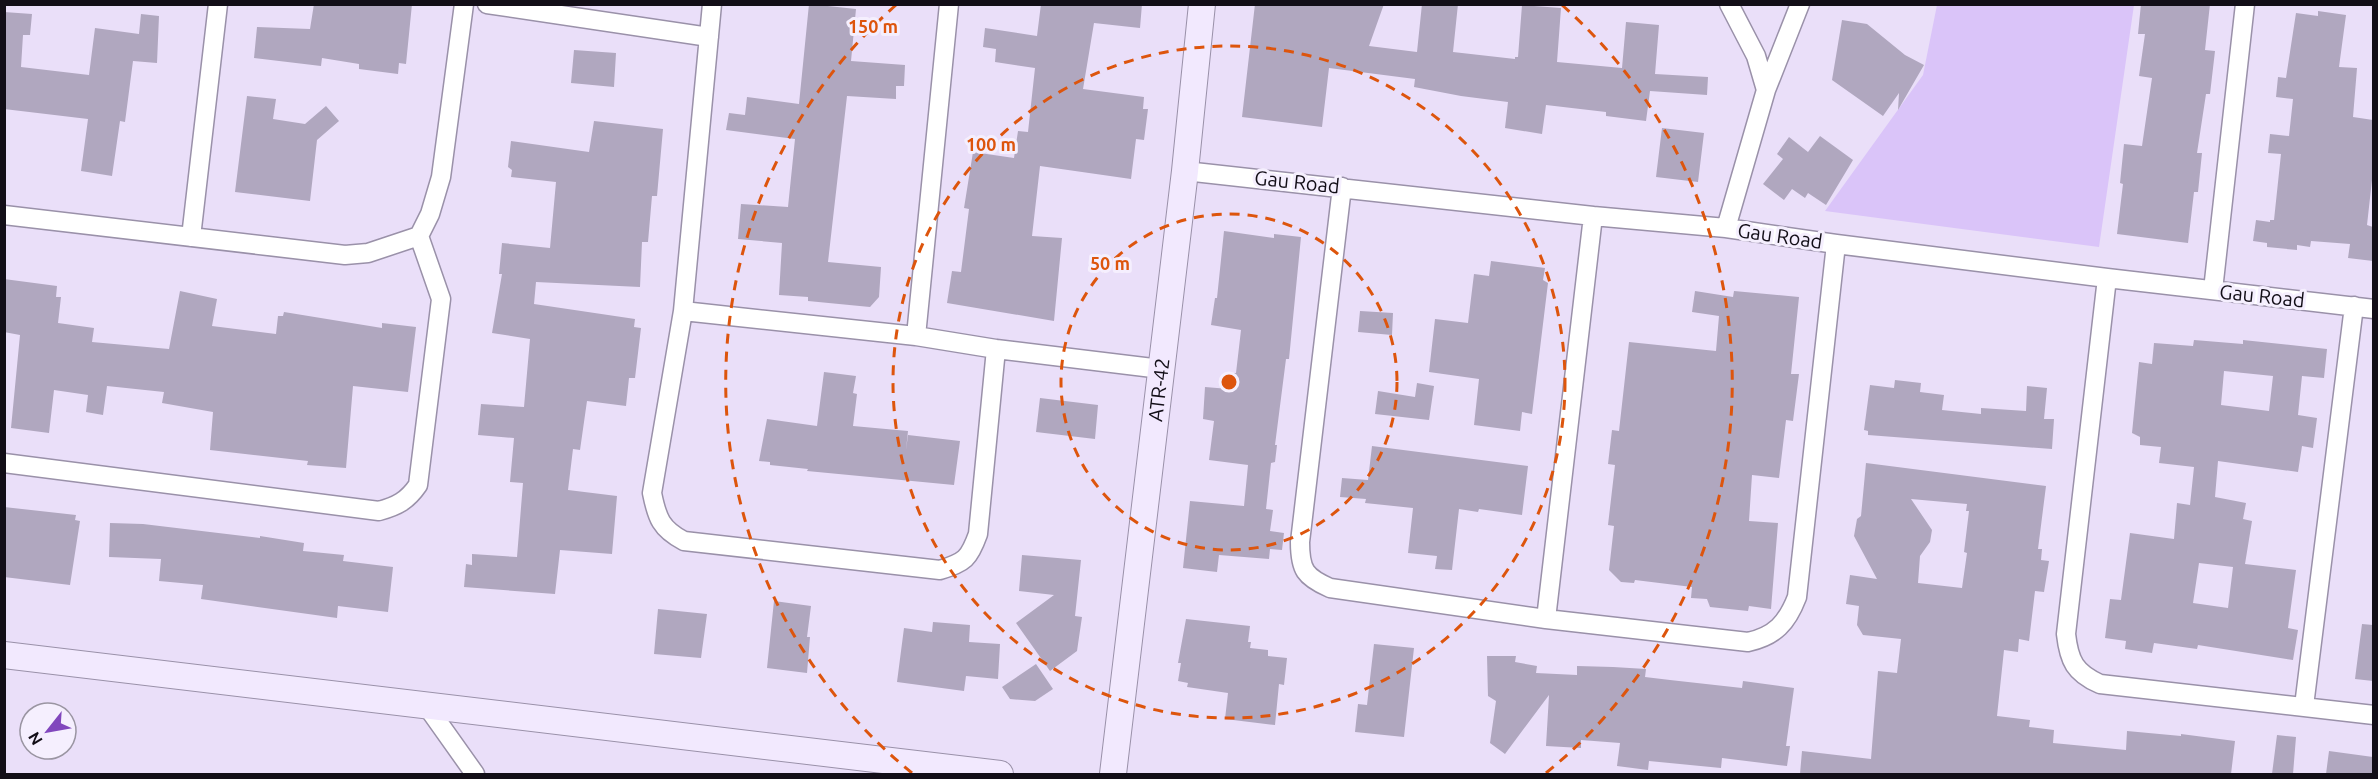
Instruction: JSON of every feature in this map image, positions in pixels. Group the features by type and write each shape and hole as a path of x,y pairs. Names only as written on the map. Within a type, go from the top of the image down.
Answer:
{"main road":[{"name":"ATR-42","path":"1113,774 1185,171 1202,4"},
{"path":"4,655 1000,774"}],"street":[{"path":"191,237 218,4"},
{"path":"4,215 345,255 368,253 419,236 430,214 441,177 464,4"},
{"path":"487,4 709,37"},
{"path":"712,4 683,311 652,493 657,516 669,533 684,541 940,570 963,563 972,551 978,534 996,349"},
{"path":"916,336 949,4"},
{"path":"1729,4 1756,56 1766,90"},
{"path":"1726,228 1766,90 1800,4"},
{"path":"2213,290 2245,4"},
{"name":"Gau Road","path":"1185,171 1593,216 1726,228 2107,278 2373,309"},
{"path":"1342,187 1300,542 1300,559 1304,570 1312,580 1330,588 1545,619 1748,642 1766,638 1780,627 1791,613 1797,597 1836,244"},
{"path":"1545,619 1593,216"},
{"path":"4,464 379,511 408,499 418,485 441,299 419,236"},
{"path":"2107,278 2066,634 2068,651 2073,664 2084,677 2100,684 2373,715"},
{"path":"2304,706 2354,306"},
{"path":"683,311 916,336 996,349 1161,369"},
{"path":"426,705 475,774"}],"shaded area":[{"path":"1937,5 2134,5 2099,247 1825,211 1923,75"}],"building":[{"path":"314,4 412,4 406,64 399,63 398,74 359,69 359,64 322,58 321,66 254,58 257,27 310,29"},
{"path":"809,4 856,9 851,61 905,65 904,86 896,86 896,99 847,96 828,262 881,267 879,297 870,307 808,301 808,297 779,295 782,243 738,239 741,204 788,207 795,139 726,130 729,113 745,115 747,97 799,104"},
{"path":"1041,4 1142,4 1140,28 1094,23 1083,89 1144,97 1143,109 1148,109 1144,140 1136,139 1131,179 1040,166 1032,236 1062,238 1054,321 947,303 952,271 961,272 969,209 964,208 973,152 1014,158 1018,131 1028,132 1035,68 995,62 996,49 983,47 985,28 1037,36"},
{"path":"1255,4 1384,4 1369,46 1417,52 1422,4 1458,4 1453,52 1515,59 1518,57 1522,5 1561,8 1557,62 1622,68 1626,22 1659,25 1655,74 1708,77 1707,95 1650,91 1646,121 1606,116 1606,112 1546,105 1542,134 1505,128 1508,102 1414,87 1415,79 1329,68 1322,127 1242,117"},
{"path":"2141,4 2210,4 2205,50 2215,51 2210,94 2206,94 2197,153 2202,153 2198,192 2194,192 2188,243 2117,234 2123,184 2120,183 2124,144 2142,146 2152,78 2139,76 2145,34 2138,34"},
{"path":"2318,11 2346,15 2339,67 2357,68 2353,117 2373,120 2373,171 2367,225 2373,227 2373,261 2348,258 2350,244 2311,241 2310,247 2297,245 2297,250 2267,247 2267,243 2253,241 2256,220 2270,222 2274,220 2281,154 2268,153 2270,134 2289,136 2293,99 2276,97 2278,77 2286,78 2296,13 2318,16"},
{"path":"4,12 32,14 30,35 23,35 21,67 89,75 95,28 139,34 141,14 159,16 157,63 133,61 125,122 120,121 112,176 81,171 88,119 4,109"},
{"path":"1842,20 1867,24 1905,55 1924,65 1898,110 1899,93 1883,116 1832,80"},
{"path":"574,50 616,53 614,87 571,83"},
{"path":"247,96 276,99 273,119 305,124 326,106 339,121 317,140 310,201 235,192"},
{"path":"594,121 663,129 657,196 652,196 648,242 642,242 640,287 536,282 534,304 635,319 634,327 641,328 635,378 629,378 626,406 587,401 580,450 573,449 568,490 617,496 612,554 560,550 555,594 464,587 466,564 472,565 472,554 517,557 523,483 510,482 514,438 478,435 481,404 524,407 530,339 492,333 502,274 499,274 502,243 550,248 556,182 511,177 512,170 508,167 511,141 589,152"},
{"path":"1662,128 1704,133 1698,182 1656,177"},
{"path":"1820,136 1853,160 1826,205 1808,193 1805,198 1792,189 1784,200 1763,184 1783,159 1777,154 1789,137 1808,152"},
{"path":"1224,231 1274,238 1274,234 1301,237 1289,359 1286,359 1275,445 1277,445 1275,462 1271,463 1266,509 1273,510 1270,531 1284,533 1282,550 1270,549 1269,559 1219,555 1217,572 1183,568 1190,501 1244,506 1248,465 1209,460 1214,421 1203,419 1205,387 1229,389 1231,373 1236,373 1241,330 1211,325 1215,298 1217,298"},
{"path":"1491,261 1545,268 1543,280 1548,283 1532,414 1522,412 1520,431 1474,425 1479,379 1429,372 1435,319 1468,323 1474,274 1489,276"},
{"path":"4,279 57,286 56,297 61,297 58,323 94,328 92,342 169,349 180,291 217,299 212,326 276,334 278,316 283,316 284,312 382,328 382,323 416,327 408,392 353,386 346,468 307,465 308,461 210,450 213,412 162,403 164,392 107,386 103,415 86,412 88,395 54,390 49,433 11,428 20,335 4,332"},
{"path":"1695,291 1733,297 1734,291 1799,297 1791,374 1799,374 1793,421 1786,420 1779,478 1752,475 1749,521 1778,523 1771,609 1749,606 1748,611 1710,607 1707,599 1691,598 1692,587 1635,580 1634,583 1621,582 1609,570 1614,526 1608,525 1615,465 1608,464 1612,430 1619,431 1629,342 1716,351 1719,316 1692,312"},
{"path":"1360,311 1393,313 1392,335 1358,332"},
{"path":"2194,340 2243,344 2243,340 2327,349 2324,378 2302,376 2298,415 2317,418 2313,448 2302,446 2298,472 2218,461 2215,497 2246,503 2243,519 2252,521 2245,564 2296,570 2288,628 2298,630 2293,660 2198,645 2197,649 2154,643 2152,653 2125,649 2126,641 2105,638 2110,599 2121,600 2130,533 2174,539 2177,503 2190,505 2194,467 2159,463 2161,447 2140,445 2140,437 2132,433 2139,362 2152,364 2154,343 2193,346","holes":["2224,371 2273,376 2269,411 2221,405","2199,563 2233,567 2228,608 2193,603"]},
{"path":"824,372 856,376 853,393 857,394 853,426 908,431 906,450 908,435 960,441 954,485 807,471 808,469 770,465 770,462 759,461 767,419 817,426"},
{"path":"1895,380 1921,383 1920,392 1944,395 1942,410 1981,414 1981,408 2026,411 2027,386 2047,388 2044,419 2054,419 2052,449 1868,435 1868,431 1864,430 1870,385 1894,388"},
{"path":"1417,383 1434,386 1429,420 1375,414 1378,391 1415,397"},
{"path":"1040,398 1098,405 1095,439 1036,432"},
{"path":"1372,446 1528,466 1522,515 1479,509 1478,512 1459,509 1452,570 1435,569 1437,556 1408,553 1413,508 1365,503 1366,499 1340,497 1342,478 1368,480"},
{"path":"1866,463 2046,486 2038,549 2042,549 2041,560 2049,561 2044,592 2035,591 2029,641 2019,639 2018,652 2004,650 1997,716 2030,720 2029,727 2054,730 2053,743 2126,750 2127,731 2181,736 2181,734 2235,741 2231,774 1800,774 1802,751 1871,759 1878,671 1897,673 1901,639 1863,635 1857,625 1859,606 1846,604 1850,575 1877,579 1854,536 1857,519 1861,516","holes":["1911,499 1967,504 1966,511 1969,511 1964,552 1967,553 1962,588 1918,583 1920,556 1930,542 1932,530"]},
{"path":"4,507 76,515 75,520 80,521 70,585 4,577"},
{"path":"110,523 143,524 260,538 260,536 304,543 303,551 344,555 343,561 393,567 388,612 338,606 337,618 201,599 203,585 159,581 161,559 109,557"},
{"path":"1022,555 1081,560 1075,616 1082,617 1077,651 1050,671 1016,623 1054,595 1019,591"},
{"path":"774,601 811,606 807,637 810,637 807,673 767,668"},
{"path":"658,609 707,614 701,658 654,654"},
{"path":"1186,619 1250,626 1248,642 1251,642 1250,648 1268,650 1268,656 1287,658 1284,685 1279,684 1275,725 1225,719 1228,693 1187,687 1188,683 1178,681 1181,663 1178,663"},
{"path":"933,622 970,625 969,642 1000,644 998,679 966,676 964,691 897,682 904,628 932,632"},
{"path":"2362,624 2373,625 2373,681 2355,679"},
{"path":"1374,644 1414,648 1404,737 1355,732 1358,704 1367,705"},
{"path":"1487,656 1516,656 1515,662 1537,666 1536,673 1577,675 1577,666 1613,667 1646,669 1645,677 1670,680 1742,688 1743,681 1794,688 1786,746 1790,746 1787,766 1722,758 1721,768 1649,761 1648,770 1617,766 1620,743 1581,740 1581,748 1546,746 1549,695 1505,754 1490,743 1496,701 1488,696"},
{"path":"1036,664 1053,689 1035,701 1010,699 1002,687"},
{"path":"2277,735 2296,737 2293,774 2272,774"},
{"path":"2329,751 2373,757 2373,774 2326,774"}]}
